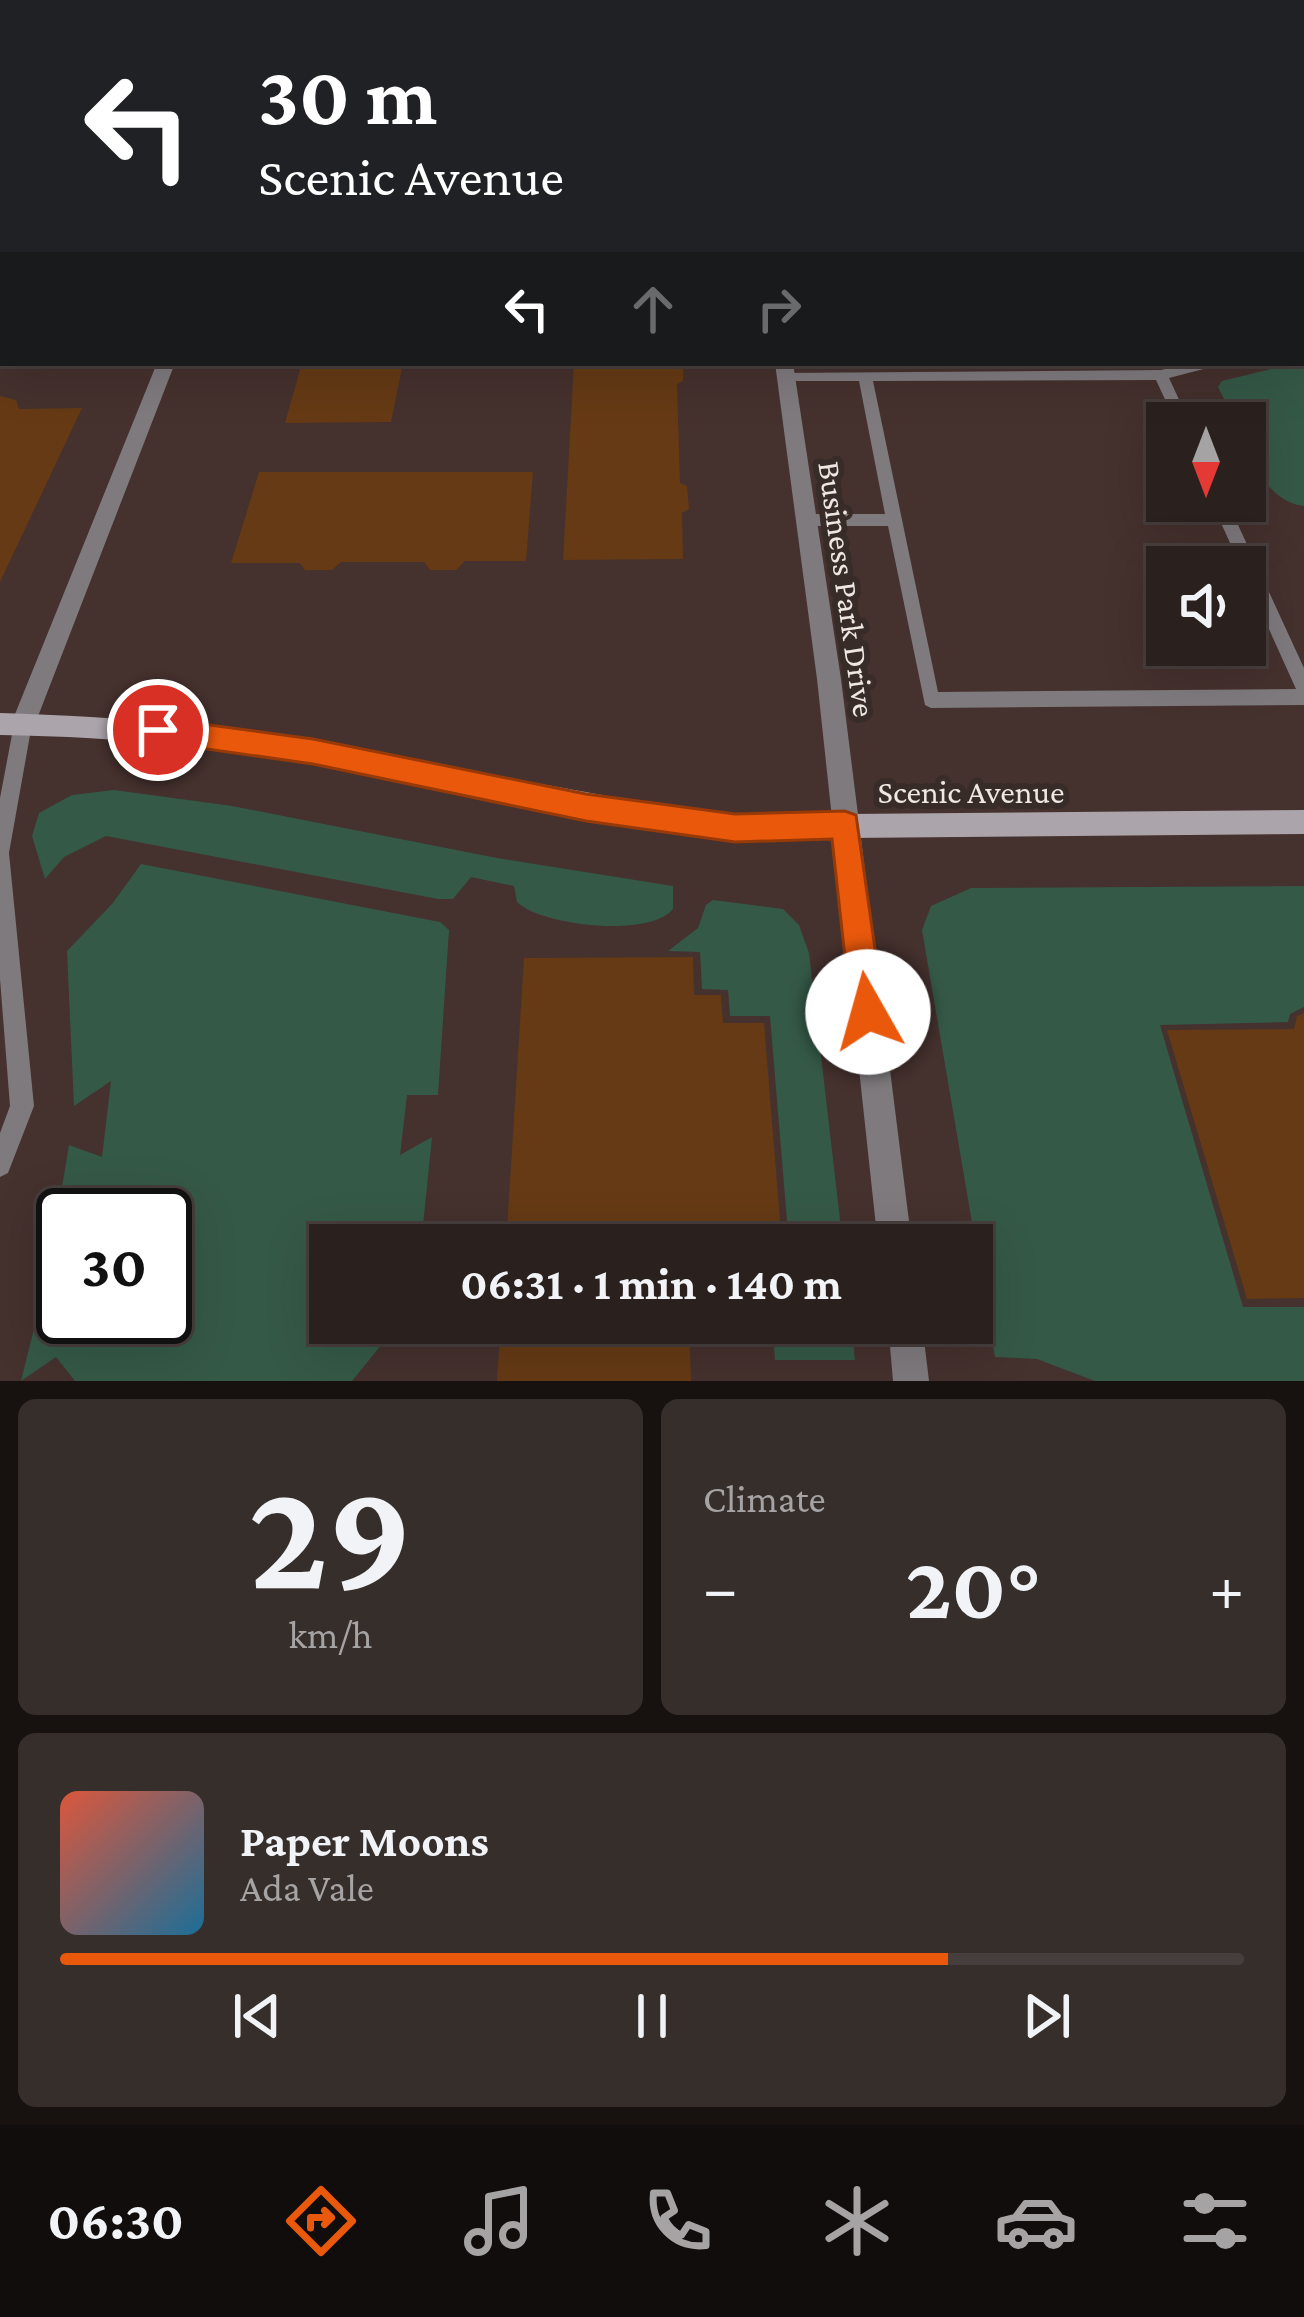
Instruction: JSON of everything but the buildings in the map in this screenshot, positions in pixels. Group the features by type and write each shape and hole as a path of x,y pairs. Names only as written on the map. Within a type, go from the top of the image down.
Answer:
{"street":[{"path":"11,724 165,366"},
{"name":"Business Park Drive","path":"785,370 893,1224"},
{"name":"Scenic Avenue","path":"11,724 204,735 313,751 586,807 735,828 1304,822"},
{"path":"907,1344 911,1381"}],"lane":[{"path":"785,370 866,376 1162,375 1198,366"},
{"path":"1162,375 1174,402"},
{"path":"866,376 931,700 1304,697"},
{"path":"806,520 895,520"},
{"path":"1229,522 1304,687"},
{"path":"0,1165 22,1106 0,854 11,724"}],"shaded area":[{"path":"0,366 1304,366 1304,1381 0,1381"}],"green space":[{"path":"1284,366 1304,366 1304,506 1291,503 1266,482 1266,402 1226,402 1218,387 1222,381"},
{"path":"114,790 232,806 497,858 673,886 673,909 642,924 571,922 517,902 514,886 471,877 453,899 438,899 106,836 64,857 45,879 32,836 39,813 72,795"},
{"path":"141,864 440,922 449,930 438,1095 407,1095 400,1155 432,1137 423,1224 309,1224 309,1344 382,1344 352,1381 75,1381 56,1357 21,1381 36,1320 36,1344 192,1344 192,1188 62,1188 69,1145 102,1157 111,1081 74,1106 67,951 112,904"},
{"path":"1304,886 1304,1007 1290,1014 1288,1022 1160,1025 1243,1307 1304,1307 1304,1381 1095,1381 1037,1359 995,1357 993,1224 972,1224 922,930 931,906 971,888"},
{"path":"713,900 783,909 799,925 809,953 841,1224 787,1224 770,1016 730,1016 728,990 702,989 700,952 668,951 698,928 706,905"},
{"path":"774,1344 853,1344 855,1360 775,1360"}],"route":[{"path":"158,730 313,751 661,818 735,828 845,825 868,1012"}]}
